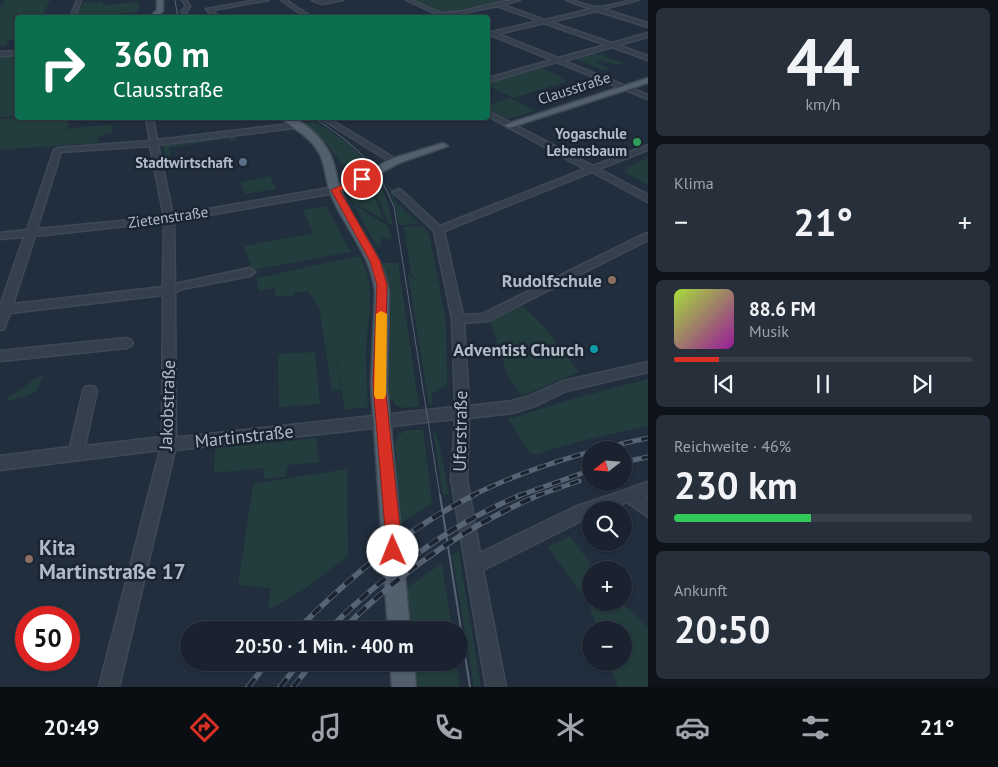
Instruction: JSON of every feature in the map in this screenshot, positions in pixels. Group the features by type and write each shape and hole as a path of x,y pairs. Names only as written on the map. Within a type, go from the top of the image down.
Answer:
{"main road":[{"path":"154,15 161,9 160,0"},
{"name":"Clausstraße","path":"509,125 648,80"},
{"path":"289,120 310,135 325,152 335,190 372,255 381,277 379,385 398,621"},
{"path":"335,190 359,181 392,160 443,146"},
{"path":"403,671 404,687"}],"street":[{"path":"73,15 79,0"},
{"path":"184,0 188,6 184,12"},
{"path":"214,15 209,10 267,0"},
{"path":"284,0 306,15"},
{"path":"314,0 322,3 341,0"},
{"path":"408,0 445,15 518,0"},
{"path":"568,0 648,25"},
{"path":"490,33 636,0"},
{"path":"496,4 648,58"},
{"path":"490,34 648,98"},
{"path":"490,79 648,35"},
{"path":"0,54 15,53"},
{"path":"490,114 648,199"},
{"name":"Jakobstraße","path":"109,687 168,444 170,219 149,120"},
{"path":"329,120 392,160"},
{"path":"0,326 3,310 58,150 154,143 298,125"},
{"path":"398,192 439,230 648,147"},
{"name":"Zietenstraße","path":"0,236 170,219 335,190"},
{"name":"Uferstraße","path":"439,230 458,319 462,414 459,479 496,687"},
{"path":"458,319 484,318 648,236"},
{"path":"3,310 170,290 179,286 250,272"},
{"path":"0,356 119,348"},
{"name":"Martinstraße","path":"0,463 462,414 512,407 530,402 563,386 648,367"},
{"path":"76,454 90,391"},
{"path":"474,565 558,520 628,494 648,490"},
{"path":"628,494 648,509"}],"green space":[{"path":"5,0 50,0 43,15 15,15 15,40 9,40 6,46 0,46 0,6"},
{"path":"412,0 507,0 443,13"},
{"path":"102,1 104,5 139,2 139,12 78,15 83,3"},
{"path":"594,53 599,55 605,53 607,54 603,56 624,63 595,62 608,68 603,70 575,59"},
{"path":"15,54 15,116 0,117 0,56"},
{"path":"541,68 558,75 566,82 513,98 490,87 490,82"},
{"path":"510,98 536,111 508,119 490,110 490,104"},
{"path":"0,119 69,120 67,129 113,124 112,133 99,136 97,143 0,150"},
{"path":"315,121 349,144 369,165 356,165 356,163 342,165 327,144 305,124"},
{"path":"236,136 236,139 231,142 229,138 169,148 174,172 169,173 163,147"},
{"path":"648,158 648,185 623,172 628,170 625,168"},
{"path":"270,176 276,189 245,194 240,182"},
{"path":"377,178 387,200 393,225 388,223 373,184"},
{"path":"369,183 384,220 351,201 350,195 354,191"},
{"path":"387,184 394,191 395,201 419,224 399,225"},
{"path":"353,204 388,226 391,238 382,238 380,247 377,247"},
{"path":"326,206 351,252 252,270 244,246 313,233 303,210"},
{"path":"422,226 429,234 439,283 420,280 411,274 404,227"},
{"path":"360,256 369,280 370,292 366,352 368,407 345,410 327,306 341,390 332,391 319,307 307,291 295,293 294,296 276,296 274,288 259,291 256,278"},
{"path":"382,263 398,263 419,406 403,408 395,405 393,400 388,400 389,285"},
{"path":"408,274 413,279 439,284 446,323 447,385 432,394 432,405 429,405"},
{"path":"523,306 546,329 579,372 522,396 507,375 490,320"},
{"path":"315,352 320,404 279,407 278,354"},
{"path":"43,376 37,391 24,397 6,401 8,396 34,379"},
{"path":"648,379 648,426 581,441 533,455 528,451 508,419 579,397"},
{"path":"407,430 423,430 432,503 397,526 393,464 397,462 395,443 398,435"},
{"path":"433,430 437,435 449,493 443,496"},
{"path":"316,438 319,462 288,465 285,477 264,479 263,468 214,473 215,448"},
{"path":"347,469 348,556 305,589 268,610 271,588 238,585 253,484"},
{"path":"570,536 588,561 582,561 582,595 548,547"},
{"path":"459,550 481,687 474,687 468,651 468,621 463,621 452,555"},
{"path":"442,563 451,621 407,621 404,590"},
{"path":"591,611 631,611 648,627 648,687 618,687 612,671 632,671 632,621 595,621"},
{"path":"412,671 457,671 460,687 414,687"}],"tram line":[{"path":"175,0 178,15"},
{"path":"317,120 341,136 372,166 394,207 440,496"},
{"path":"440,495 470,687"}],"railway":[{"path":"471,496 514,477 558,461 648,438"},
{"path":"632,460 648,457"},
{"path":"518,496 582,473"},
{"path":"536,496 579,481"},
{"path":"306,621 337,591 380,555 425,523 474,495"},
{"path":"337,621 394,571 442,536 494,507 521,495"},
{"path":"351,621 410,570 459,536 539,495"},
{"path":"248,687 261,671"},
{"path":"280,687 293,671"},
{"path":"293,687 306,671"}],"slow traffic":[{"path":"380,395 381,314"}],"place":[{"name":"Yogaschule Lebensbaum","path":"637,142"},
{"name":"Stadtwirtschaft","path":"243,162"},
{"name":"Rudolfschule","path":"612,280"},
{"name":"Adventist Church","path":"594,349"},
{"name":"Kita Martinstraße 17","path":"29,559"}],"route":[{"path":"362,179 342,189 335,190 341,204 365,242 381,277 379,385 393,551"}]}
